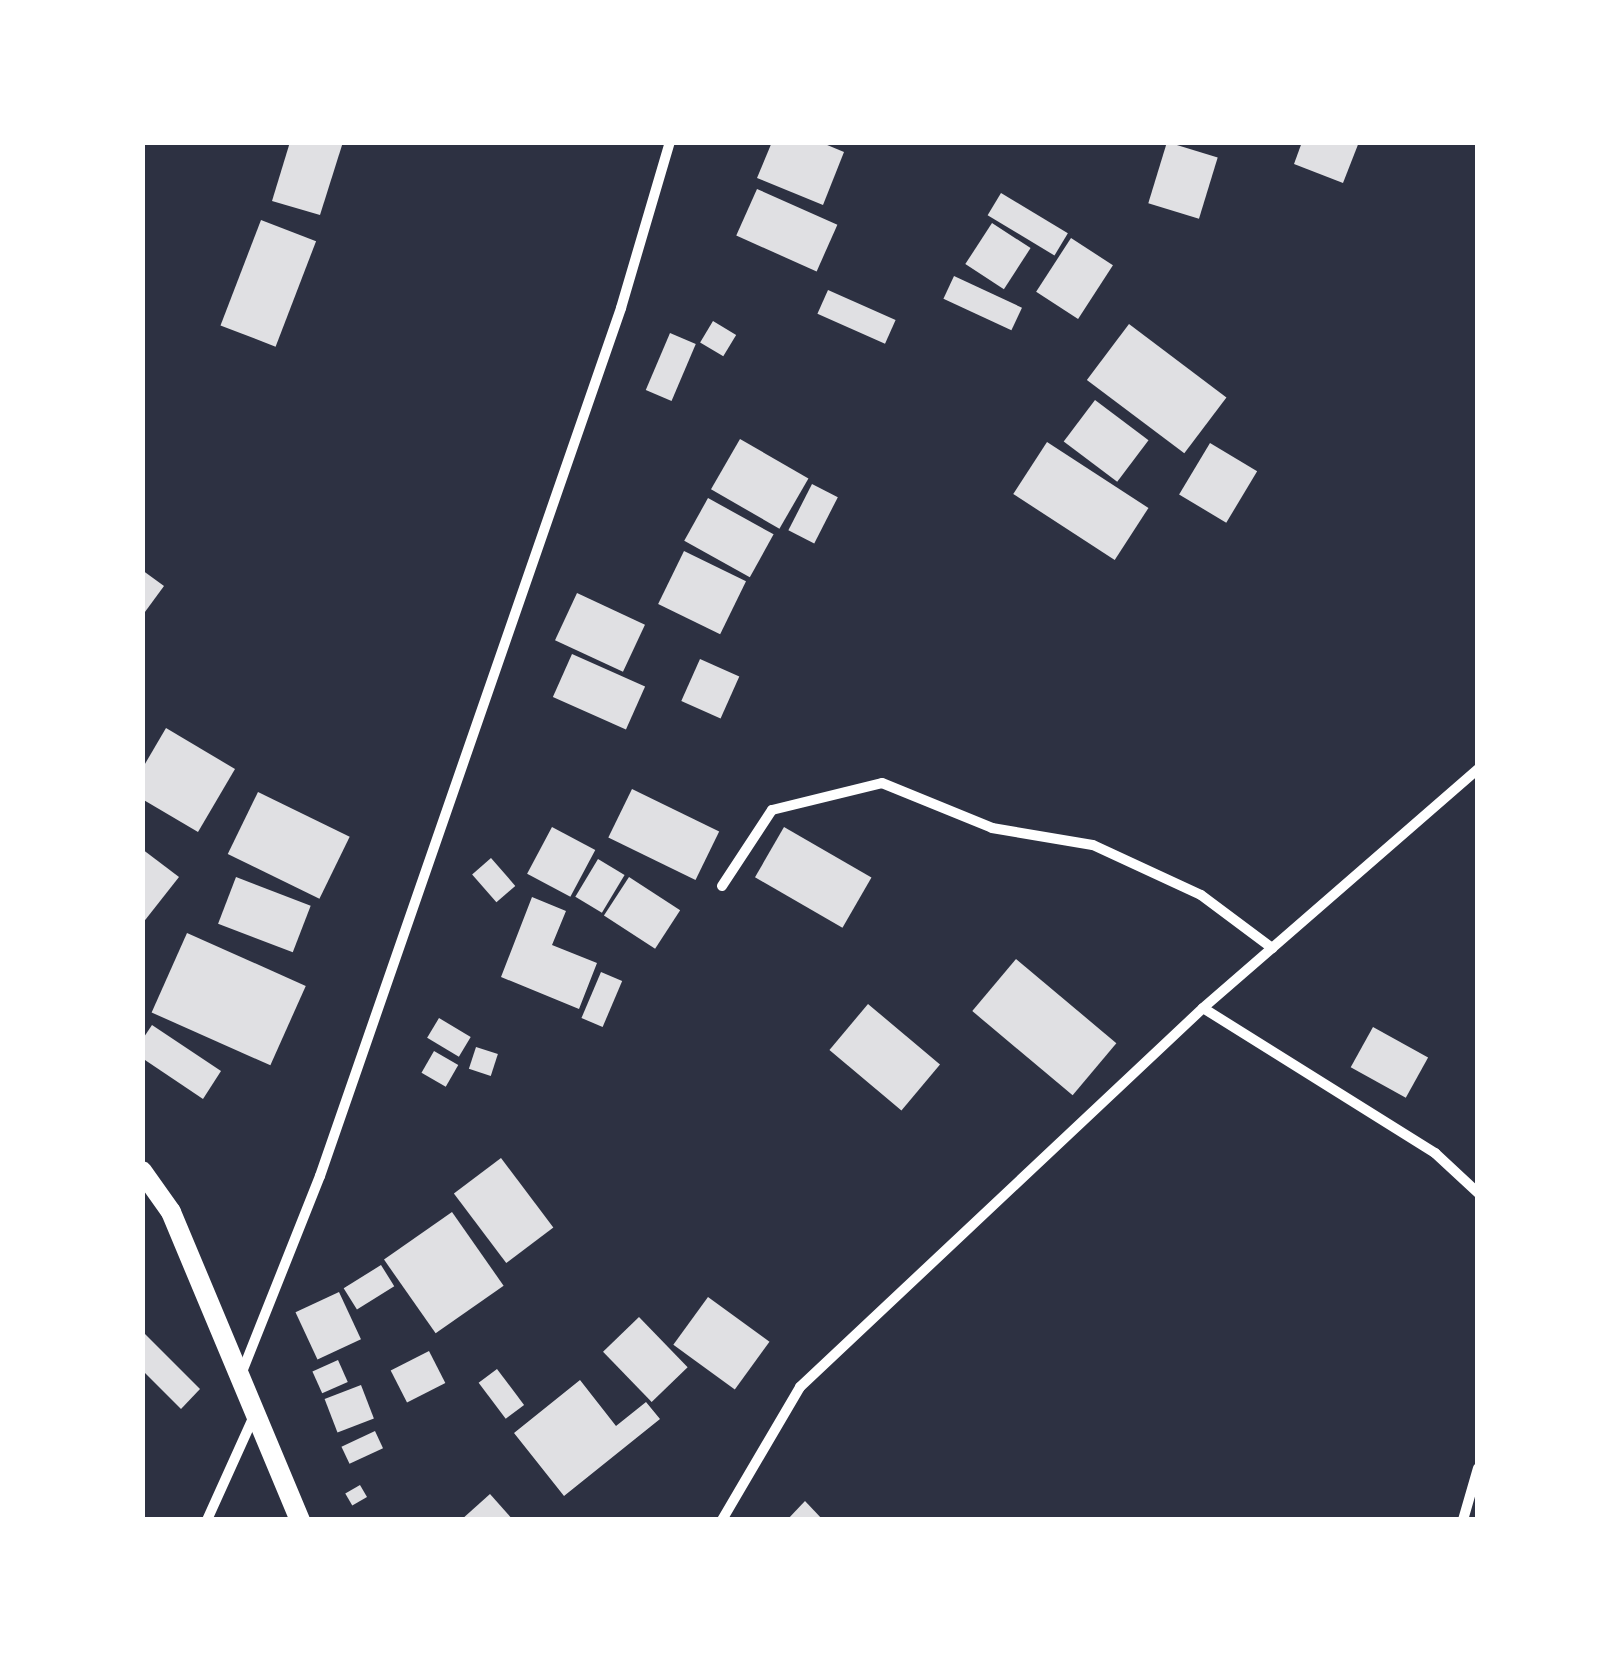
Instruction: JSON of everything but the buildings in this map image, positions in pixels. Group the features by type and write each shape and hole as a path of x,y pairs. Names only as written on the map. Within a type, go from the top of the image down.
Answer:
{"main road":[{"path":"142,1170 171,1212 300,1520"}],"street":[{"path":"240,1378 320,1176 620,308 670,142"},
{"path":"722,1520 800,1387 1203,1008 1478,769"},
{"path":"722,886 772,810 882,783 992,828 1093,844 1201,895 1272,948"},
{"path":"1203,1008 1435,1153 1478,1193"},
{"path":"206,1520 254,1416"},
{"path":"1463,1520 1478,1468"}]}
